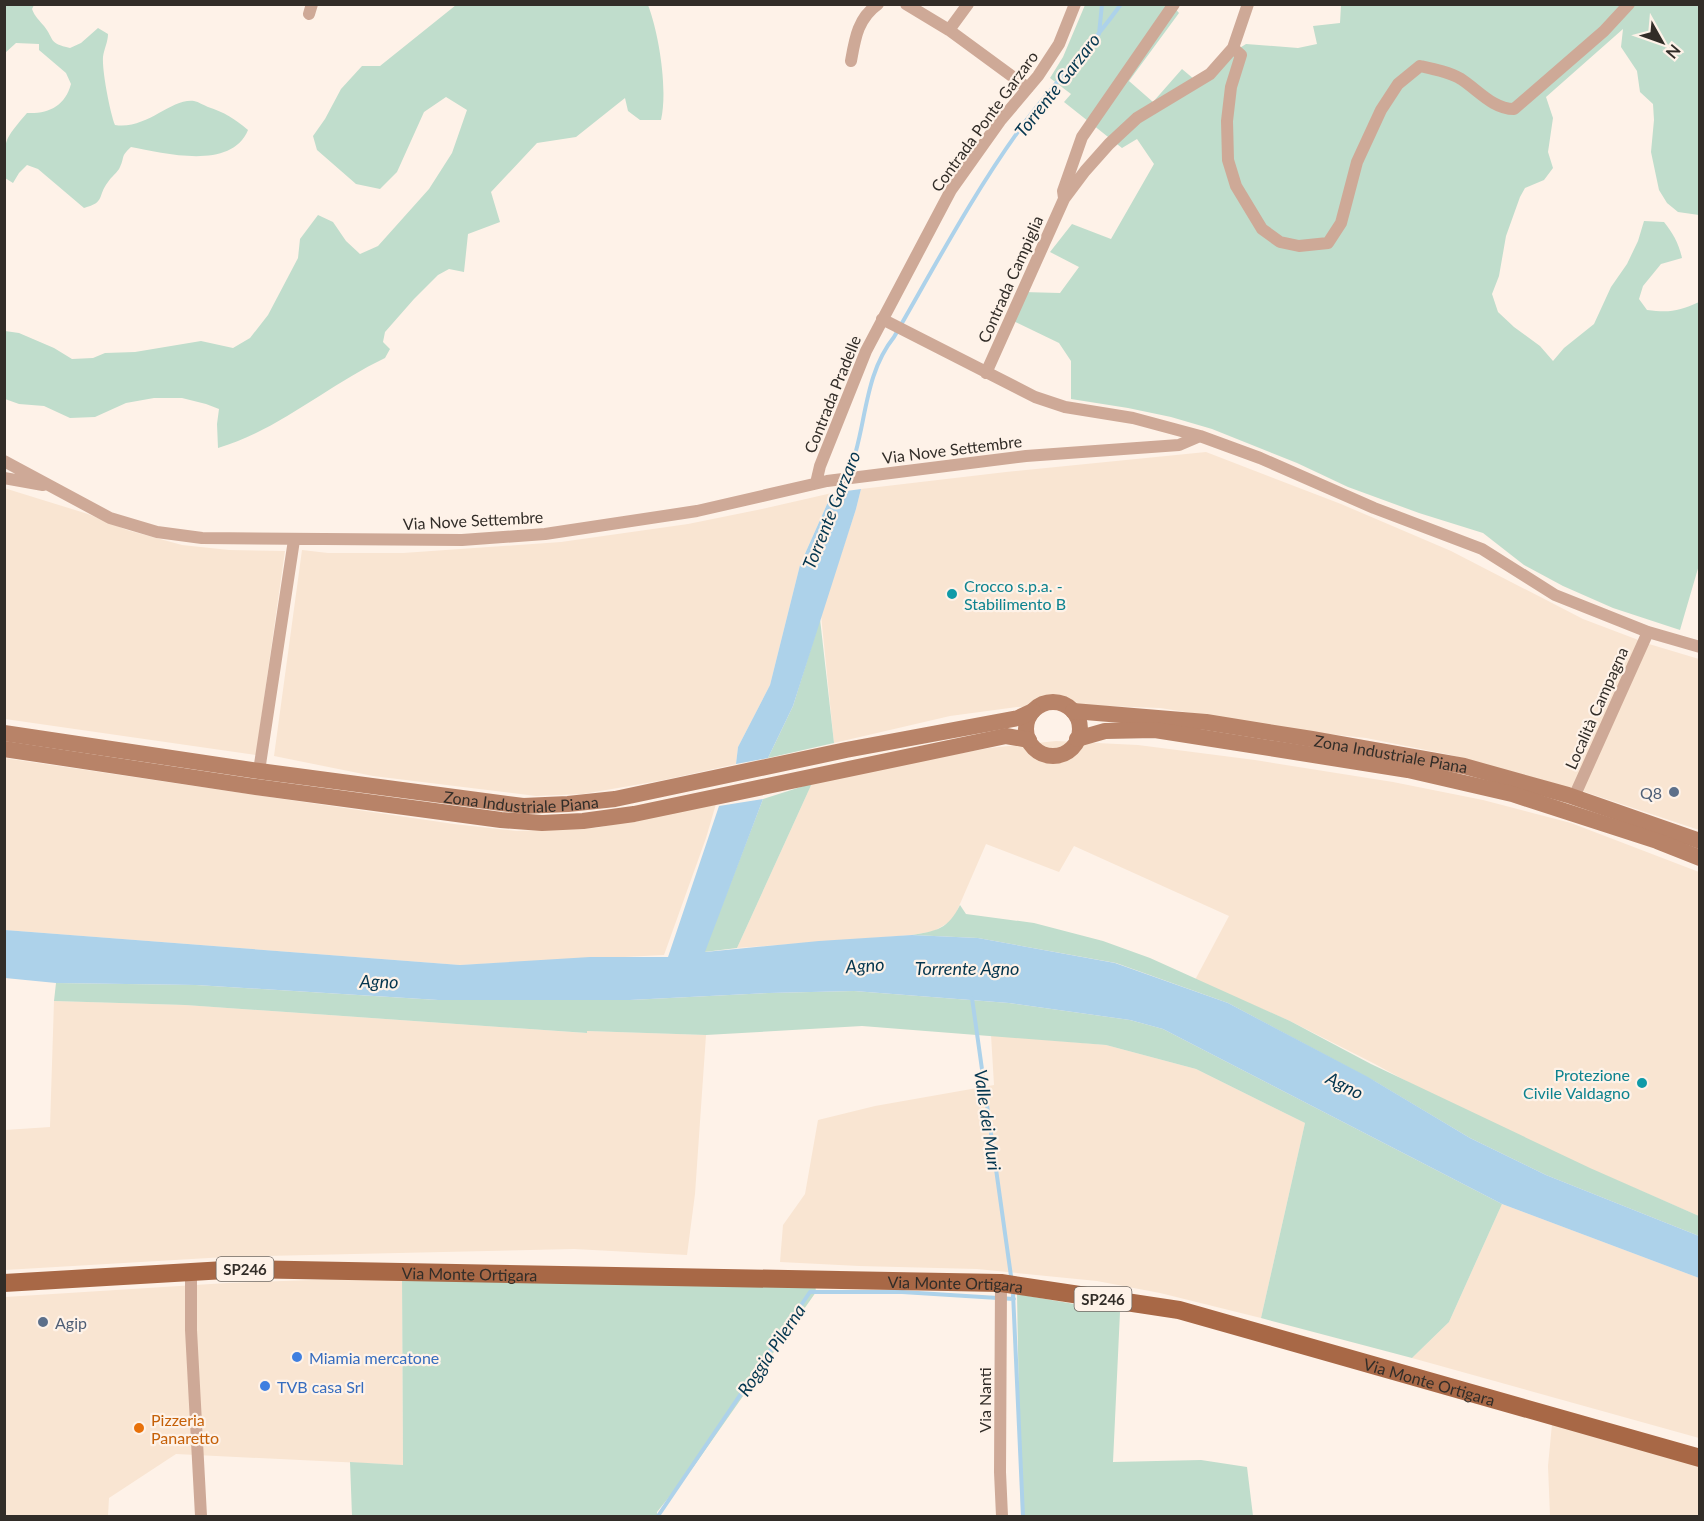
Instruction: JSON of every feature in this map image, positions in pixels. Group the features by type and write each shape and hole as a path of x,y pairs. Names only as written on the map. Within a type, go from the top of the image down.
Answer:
{"main road":[{"path":"1048,702 1066,705 1073,711 1079,724 1077,739 1069,750 1055,755 1039,752 1029,740 1026,725 1032,711 1048,702"},
{"name":"Zona Industriale Piana","path":"4,733 259,771 523,806 615,799 846,750 1018,718 1032,711"},
{"name":"Zona Industriale Piana","path":"1073,711 1206,723 1464,766 1574,796 1700,841"},
{"name":"Zona Industriale Piana","path":"1077,739 1105,731 1155,730 1408,770 1512,794 1657,841 1700,858"},
{"name":"Zona Industriale Piana","path":"4,749 256,787 501,820 542,823 583,821 634,814 1006,736 1029,740"},
{"name":"Via Monte Ortigara","path":"4,1283 242,1269 1001,1283 1179,1310 1700,1458"}],"street":[{"path":"851,61 854,43 863,18 878,4"},
{"path":"906,4 950,30 1028,88"},
{"path":"950,30 968,4"},
{"name":"Contrada Ponte Garzaro","path":"882,319 951,190 1059,44 1075,4"},
{"name":"Contrada Campiglia","path":"1064,199 1063,191 1082,137 1174,4"},
{"path":"1248,4 1233,48 1241,55 1231,87 1227,131 1228,160 1236,186 1262,229 1280,242 1299,246 1328,243 1341,222 1357,162 1381,110 1398,84 1420,66 1437,69 1460,79 1504,109 1514,109 1604,31 1629,4"},
{"name":"Contrada Campiglia","path":"986,373 1064,199 1085,171 1137,118 1210,74 1233,48"},
{"path":"882,319 1035,397 1065,407 1133,418 1200,436 1260,458 1374,508 1482,549 1555,594 1648,632 1700,647"},
{"name":"Contrada Pradelle","path":"822,482 828,446 866,351 882,319"},
{"name":"Via Nove Settembre","path":"4,461 110,518 157,532 202,538 462,540 545,534 697,511 822,482 870,475 1026,456 1179,445 1200,436"},
{"path":"4,478 53,486"},
{"path":"259,771 294,540"},
{"name":"Località Campagna","path":"1574,796 1648,632"},
{"path":"191,1272 191,1330 201,1516"},
{"name":"Via Nanti","path":"1001,1283 1000,1472 1002,1516"}],"shaded area":[{"path":"1206,452 1341,504 1451,551 1583,619 1649,644 1699,659 1699,830 1582,791 1451,755 1366,738 1319,733 1160,708 1079,705 1017,707 950,716 834,743 821,615 861,489"},
{"path":"4,488 88,514 127,530 182,545 229,550 285,551 256,755 5,719"},
{"path":"832,493 800,565 770,685 738,747 736,764 664,780 583,794 536,796 373,776 274,756 302,550 328,553 403,553 561,542 688,524"},
{"path":"1056,741 1138,745 1255,760 1393,782 1483,800 1571,823 1699,872 1699,1216 1482,1122 1290,1021 1195,980 1229,916 1074,846 1059,872 986,844 953,920 934,931 912,935 737,948 813,781 989,748"},
{"path":"4,758 454,824 517,831 596,828 716,804 664,955 460,965 5,930"},
{"path":"54,1001 185,1005 586,1033 587,1031 706,1035 695,1194 687,1255 574,1249 226,1257 5,1270 5,1130 50,1127"},
{"path":"991,1035 1106,1045 1196,1069 1305,1123 1261,1318 1160,1293 1097,1281 977,1269 780,1262 783,1225 805,1194 818,1120 875,1106 994,1085"},
{"path":"1502,1204 1699,1278 1699,1438 1412,1358 1449,1322"},
{"path":"402,1277 403,1465 176,1454 109,1498 108,1516 5,1516 5,1297 227,1283"},
{"path":"1552,1424 1699,1465 1699,1516 1550,1516 1548,1466"}],"green space":[{"path":"5,4 34,5 32,9 36,16 53,40 63,46 70,48 81,43 98,28 108,34 103,63 115,125 138,123 176,104 194,101 234,119 248,130 239,143 227,151 212,155 178,155 131,147 124,155 119,169 109,180 98,201 84,208 38,169 27,165 13,183 5,178 5,149 13,130 27,113 42,112 55,107 65,98 71,84 66,73 39,50 39,44 16,43 5,53"},
{"path":"456,5 648,5 656,31 663,78 661,120 640,120 628,111 625,98 576,137 537,143 491,192 500,222 468,234 464,272 449,269 438,275 385,332 383,342 390,349 385,358 343,381 283,419 240,440 218,448 219,409 182,398 154,398 126,403 95,417 70,418 44,406 19,404 5,399 5,331 19,333 54,348 72,359 93,358 105,353 135,352 201,341 233,348 250,338 268,315 298,258 300,239 318,215 333,222 346,241 360,254 378,246 429,189 452,153 467,110 446,97 424,112 397,172 380,189 356,184 317,150 313,136 341,89 362,66 380,66"},
{"path":"1085,5 1172,5 1179,13 1129,81 1153,102 1182,69 1201,85 1214,64 1246,44 1298,48 1317,44 1313,26 1340,23 1341,5 1699,5 1699,215 1678,212 1667,203 1659,190 1651,152 1653,104 1640,92 1637,71 1621,47 1623,29 1546,97 1553,118 1548,152 1553,168 1544,180 1525,188 1520,197 1506,236 1499,276 1492,294 1498,312 1540,346 1553,361 1564,348 1594,324 1611,287 1627,264 1644,221 1664,222 1673,235 1682,258 1661,264 1643,286 1639,299 1647,310 1662,311 1680,309 1699,302 1699,565 1680,630 1613,608 1563,586 1524,565 1483,533 1348,487 1297,463 1212,429 1171,417 1071,399 1071,361 1059,343 1007,318 1023,292 1060,293 1079,267 1050,252 1072,224 1111,239 1154,164 1137,139 1122,148 1064,102 1071,94 1050,78 1063,57"},
{"path":"820,619 834,743 768,758 793,706"},
{"path":"813,781 737,948 704,952 763,799"},
{"path":"960,905 966,914 1034,923 1103,941 1150,958 1290,1021 1371,1064 1590,1168 1699,1216 1699,1236 1546,1175 1470,1138 1376,1082 1228,1003 1116,963 978,938 912,935 941,928 956,913"},
{"path":"56,983 196,985 438,1000 630,1000 854,991 1009,1003 1130,1020 1163,1029 1502,1204 1449,1322 1412,1358 1261,1318 1305,1123 1196,1069 1106,1045 862,1026 706,1035 587,1031 587,1033 185,1005 54,1001"},
{"path":"402,1277 815,1283 816,1292 694,1466 657,1512 657,1516 352,1516 350,1462 403,1465"},
{"path":"1017,1294 1120,1312 1113,1462 1201,1460 1247,1467 1253,1516 1021,1516"}],"water":[{"path":"861,489 793,706 768,758 736,764 738,747 770,685 800,565 832,493"},
{"name":"Torrente Agno","path":"763,799 705,952 912,935 978,938 1115,963 1228,1003 1368,1077 1470,1138 1546,1175 1699,1236 1699,1278 1502,1204 1163,1029 1130,1020 1009,1003 854,991 630,1000 438,1000 196,985 56,983 5,978 5,930 460,965 590,957 668,957 719,806"}],"waterway":[{"path":"1099,34 1102,4"},
{"name":"Torrente Garzaro","path":"848,476 859,440 870,386 884,353 973,201 1007,148 1037,107 1121,4"},
{"name":"Valle dei Muri","path":"972,998 1011,1276"},
{"name":"Roggia Pilerna","path":"658,1516 810,1292 902,1292 1014,1299"},
{"name":"Valle dei Muri","path":"1013,1293 1023,1516"}],"place":[{"name":"Crocco s.p.a. - Stabilimento B","path":"952,594"},
{"name":"Q8","path":"1674,792"},
{"name":"Protezione Civile Valdagno","path":"1642,1083"},
{"name":"Agip","path":"43,1322"},
{"name":"Miamia mercatone","path":"297,1357"},
{"name":"TVB casa Srl","path":"265,1386"},
{"name":"Pizzeria Panaretto","path":"139,1428"}],"water label":[{"name":"Agno","path":"865,965"},
{"name":"Agno","path":"379,981"},
{"name":"Agno","path":"1345,1085"}]}
